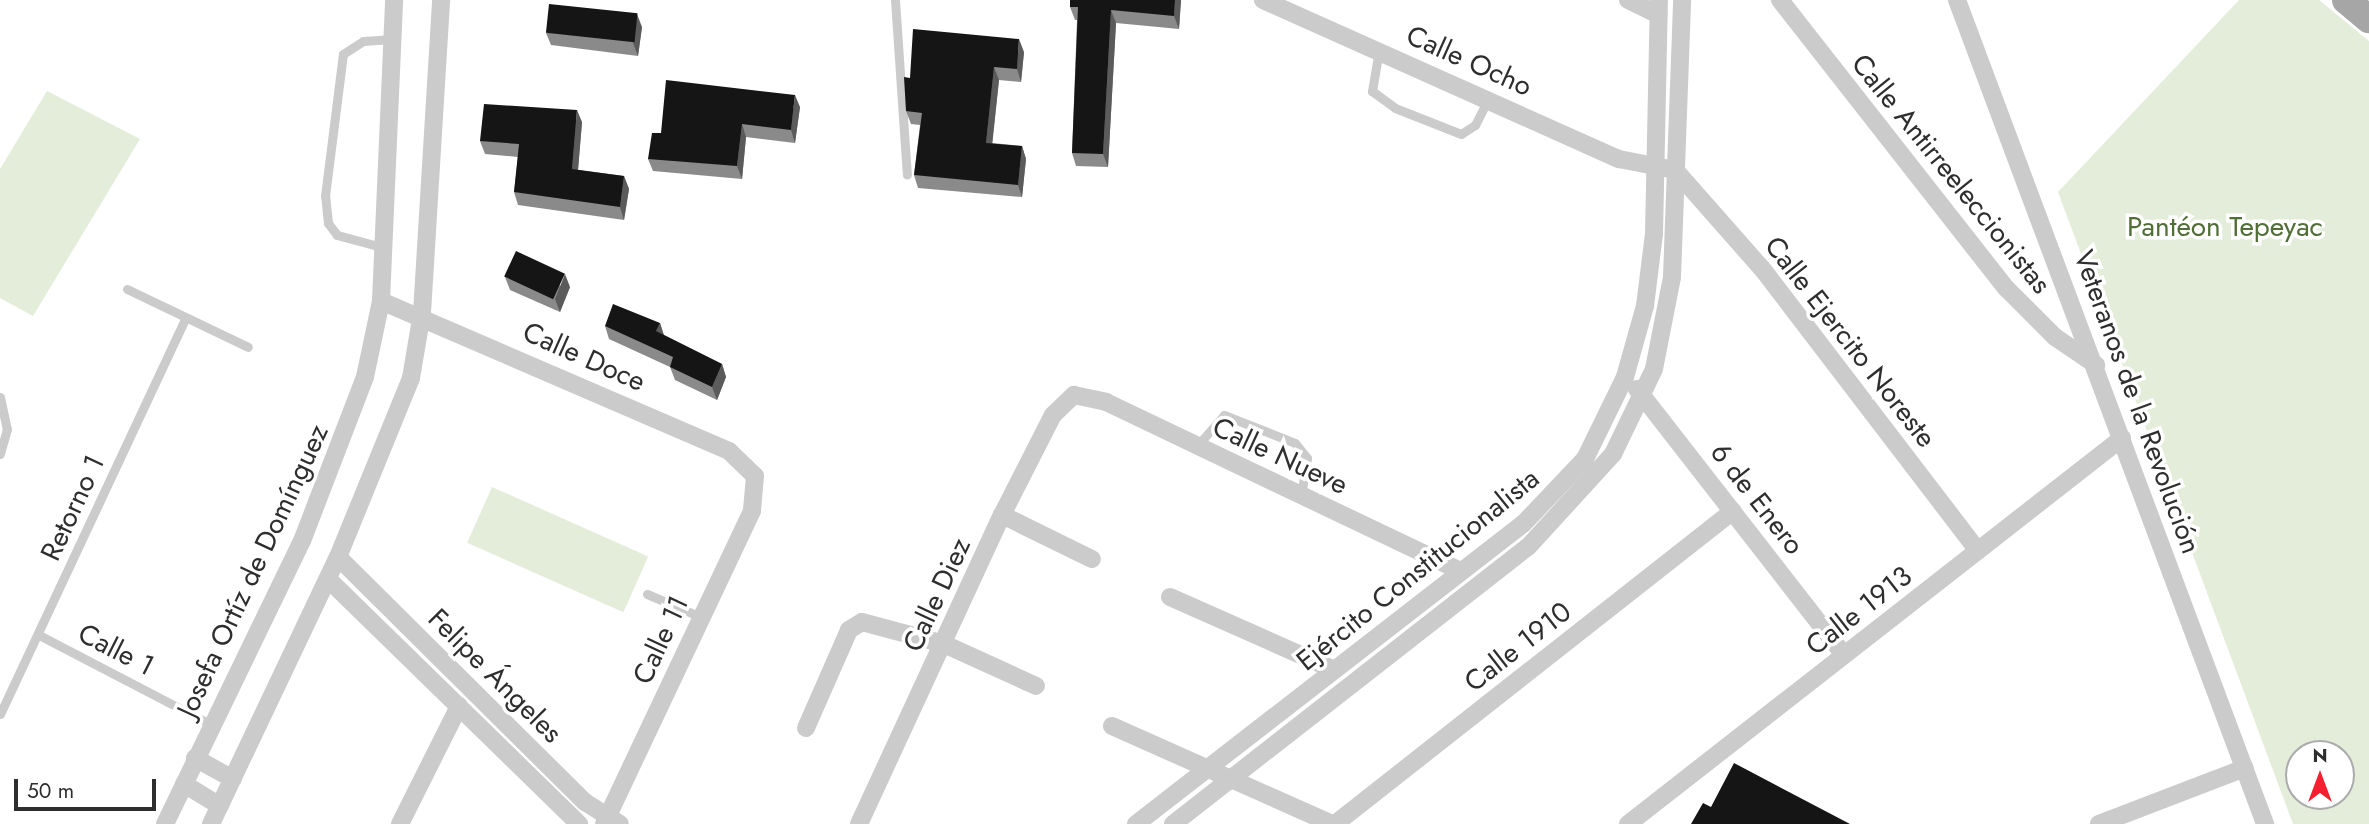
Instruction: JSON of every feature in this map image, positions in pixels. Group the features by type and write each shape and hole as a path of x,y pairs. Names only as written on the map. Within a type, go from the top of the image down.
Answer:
{"main road":[{"path":"2346,0 2369,19"}],"street":[{"name":"Josefa Ortíz de Domínguez","path":"165,824 345,440 381,301 394,0"},
{"path":"211,824 328,579 401,412 422,313 441,0"},
{"name":"Calle Ocho","path":"1263,0 1489,98 1619,159 1675,170"},
{"path":"1628,0 1659,7"},
{"name":"Ejército Constitucionalista","path":"1173,824 1552,525 1613,453 1643,395 1672,277 1682,0"},
{"name":"Calle Antirreeleccionistas","path":"1780,0 2007,289 2055,337 2096,365"},
{"name":"Veteranos de la Revolución","path":"1957,0 2096,365 2265,824"},
{"name":"Ejército Constitucionalista","path":"1136,824 1461,571 1568,483 1625,377 1645,306 1655,168 1659,7"},
{"name":"Calle Ejercito Noreste","path":"1675,170 1764,271 1978,551"},
{"name":"Calle Doce","path":"381,301 422,313 729,451 755,476"},
{"name":"6 de Enero","path":"1625,377 1643,395 1844,656"},
{"name":"Calle Nueve","path":"1074,395 1106,402 1461,571"},
{"name":"Calle Diez","path":"859,824 1002,515 1053,415 1074,395"},
{"name":"Calle 1913","path":"1628,824 2122,438"},
{"name":"Calle 11","path":"610,822 701,617 752,511 755,476"},
{"name":"Calle 1910","path":"1334,824 1733,511"},
{"path":"1002,515 1093,559"},
{"name":"Felipe Ángeles","path":"338,557 610,822"},
{"name":"Felipe Ángeles","path":"328,579 579,824"},
{"path":"1170,597 1335,670"},
{"path":"806,728 849,629 880,622 944,644 1036,686"},
{"path":"400,824 459,706"},
{"path":"1112,726 1233,777 1334,824"},
{"path":"195,758 233,779"},
{"path":"2099,824 2245,768"},
{"path":"184,784 220,806"}],"lane":[{"path":"895,0 907,175"},
{"path":"385,248 337,235 328,223 325,196 343,54 363,41 393,39"},
{"path":"1379,50 1370,78 1379,100 1450,132 1469,132 1489,98"},
{"path":"127,289 247,347"},
{"name":"Retorno 1","path":"0,714 186,319"},
{"path":"0,397 7,429 0,454"},
{"path":"1197,446 1215,417 1224,415 1295,443 1307,458 1301,495"},
{"path":"647,594 701,617"},
{"name":"Calle 1","path":"39,635 210,724"}],"green space":[{"name":"Pantéon Tepeyac","path":"2239,0 2319,0 2369,41 2369,824 2293,824 2288,810 2355,810 2355,740 2285,740 2285,802 2058,192"},
{"path":"47,91 140,139 33,316 0,298 0,169"},
{"path":"492,487 648,557 623,612 467,543"}],"building":[{"path":"1070,0 1175,0 1174,16 1111,10 1103,154 1072,153 1078,7 1070,7"},
{"path":"549,4 638,13 634,42 546,33"},
{"path":"913,29 1019,39 1017,69 994,67 986,143 1022,146 1018,185 914,175 922,113 906,111 904,77 910,78"},
{"path":"666,80 795,95 791,130 742,124 737,166 648,159 652,133 661,133"},
{"path":"484,104 577,110 572,169 624,176 620,207 514,192 519,144 480,141"},
{"path":"516,251 565,274 553,299 504,276"},
{"path":"613,304 660,323 656,331 722,364 712,387 670,367 673,357 605,326"},
{"path":"1734,763 1850,824 1691,824 1703,803 1711,807"}]}
